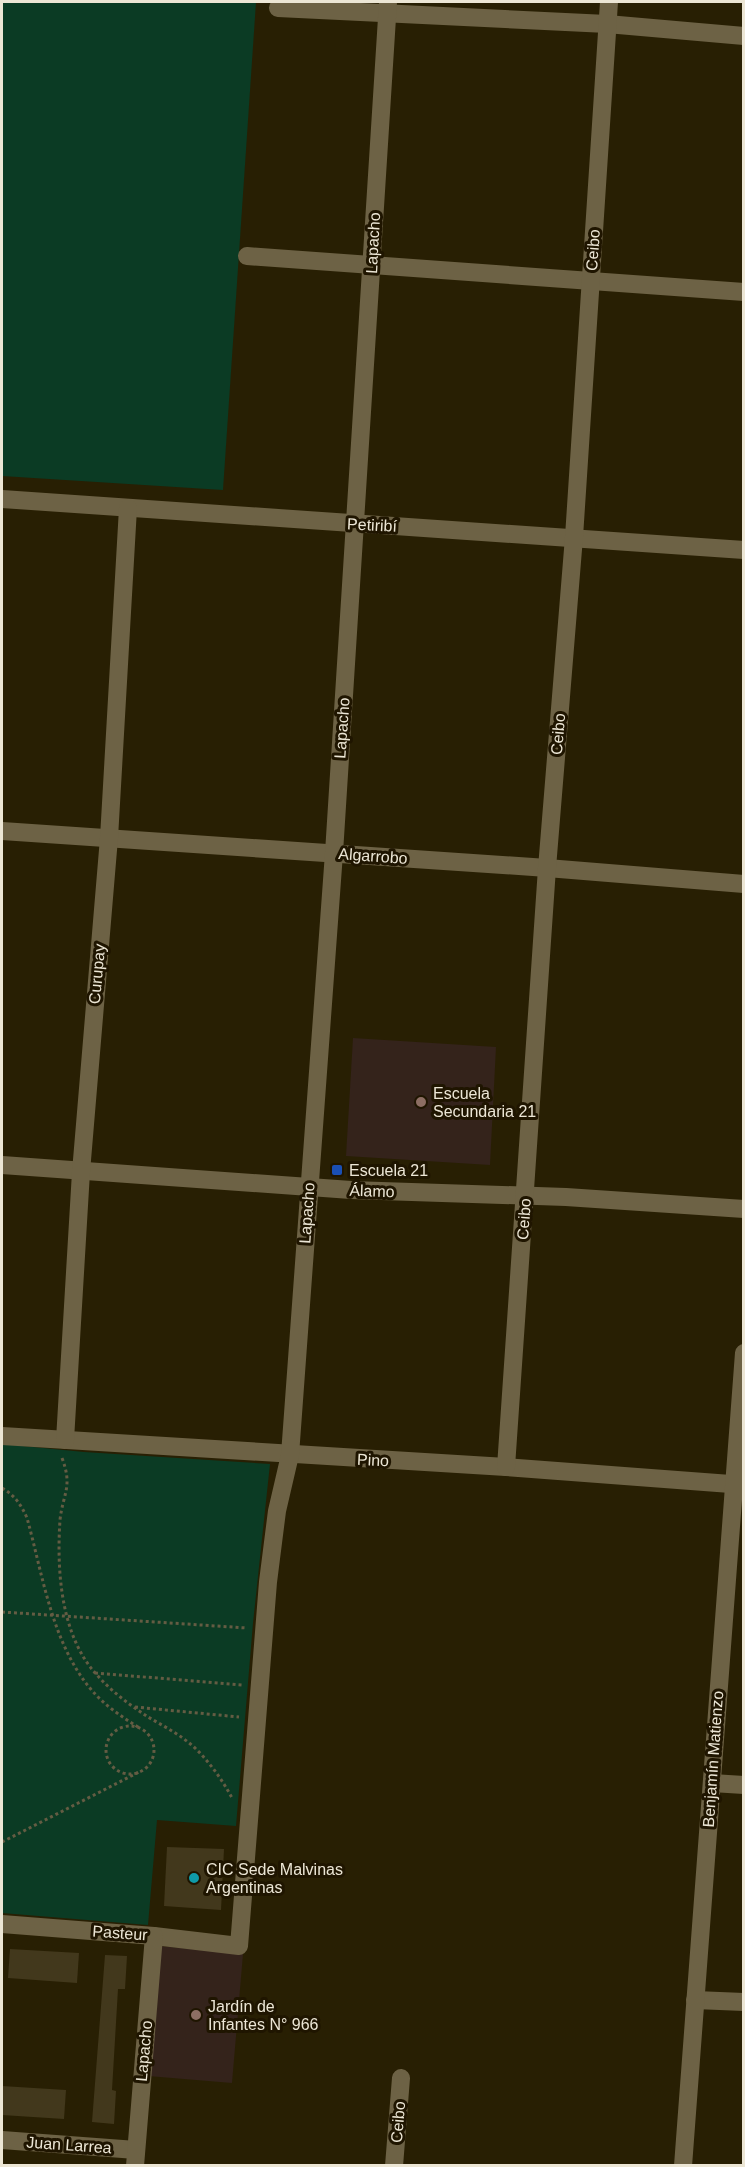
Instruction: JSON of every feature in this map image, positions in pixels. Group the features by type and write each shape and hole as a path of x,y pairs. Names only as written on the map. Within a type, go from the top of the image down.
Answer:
{"street":[{"name":"Ceibo","path":"506,1467 547,868 574,537 609,2"},
{"path":"278,8 388,8 744,36"},
{"name":"Lapacho","path":"239,1946 264,1630 277,1511 291,1455 334,854 388,8"},
{"path":"247,256 744,292"},
{"name":"Petiribí","path":"2,499 744,550"},
{"name":"Curupay","path":"58,1440 109,838 128,508"},
{"name":"Algarrobo","path":"2,831 547,868 744,884"},
{"name":"Álamo","path":"2,1165 309,1187 525,1196 744,1209"},
{"name":"Benjamín Matienzo","path":"683,2166 712,1783 738,1484 744,1353"},
{"name":"Pino","path":"2,1436 506,1467 738,1484"},
{"path":"712,1783 744,1785"},
{"name":"Pasteur","path":"2,1924 154,1936 239,1946"},
{"name":"Lapacho","path":"135,2158 154,1936"},
{"path":"695,2000 744,2002"},
{"name":"Ceibo","path":"394,2166 401,2078"},
{"name":"Juan Larrea","path":"2,2140 135,2158"}],"path":[{"path":"58,1440 68,1479 68,1491 61,1514 58,1543 60,1575 73,1635 84,1659 95,1673 134,1707 175,1732 196,1749 212,1766 233,1799"},
{"path":"2,1488 14,1496 22,1506 27,1518 60,1640 71,1662 101,1700 146,1731 154,1745 152,1761 139,1772 2,1842"},
{"path":"2,1612 264,1630"},
{"path":"95,1673 259,1687"},
{"path":"134,1707 256,1719"},
{"path":"138,1727 130,1725 115,1731 110,1736 106,1751 107,1759 117,1770 132,1774 139,1772"}],"shaded area":[{"name":"Escuela Secundaria 21","path":"353,1038 496,1047 490,1165 346,1156"},
{"name":"Jardín de Infantes N° 966","path":"160,1946 243,1954 232,2083 148,2076"}],"green space":[{"path":"2,2 256,2 223,490 2,476"},
{"path":"2,1444 84,1452 270,1464 253,1623 236,1826 157,1820 148,1925 2,1913"}],"building":[{"name":"CIC Sede Malvinas Argentinas","path":"167,1847 224,1849 221,1910 164,1906"},
{"path":"10,1949 79,1953 77,1983 8,1978"},
{"path":"105,1955 127,1956 125,1989 118,1989 112,2090 116,2091 114,2124 92,2122"},
{"path":"2,2086 66,2090 64,2119 2,2115"}],"place":[{"name":"Escuela Secundaria 21","path":"421,1102"},
{"name":"Escuela 21","path":"337,1170"},
{"name":"CIC Sede Malvinas Argentinas","path":"194,1878"},
{"name":"Jardín de Infantes N° 966","path":"196,2015"}]}
